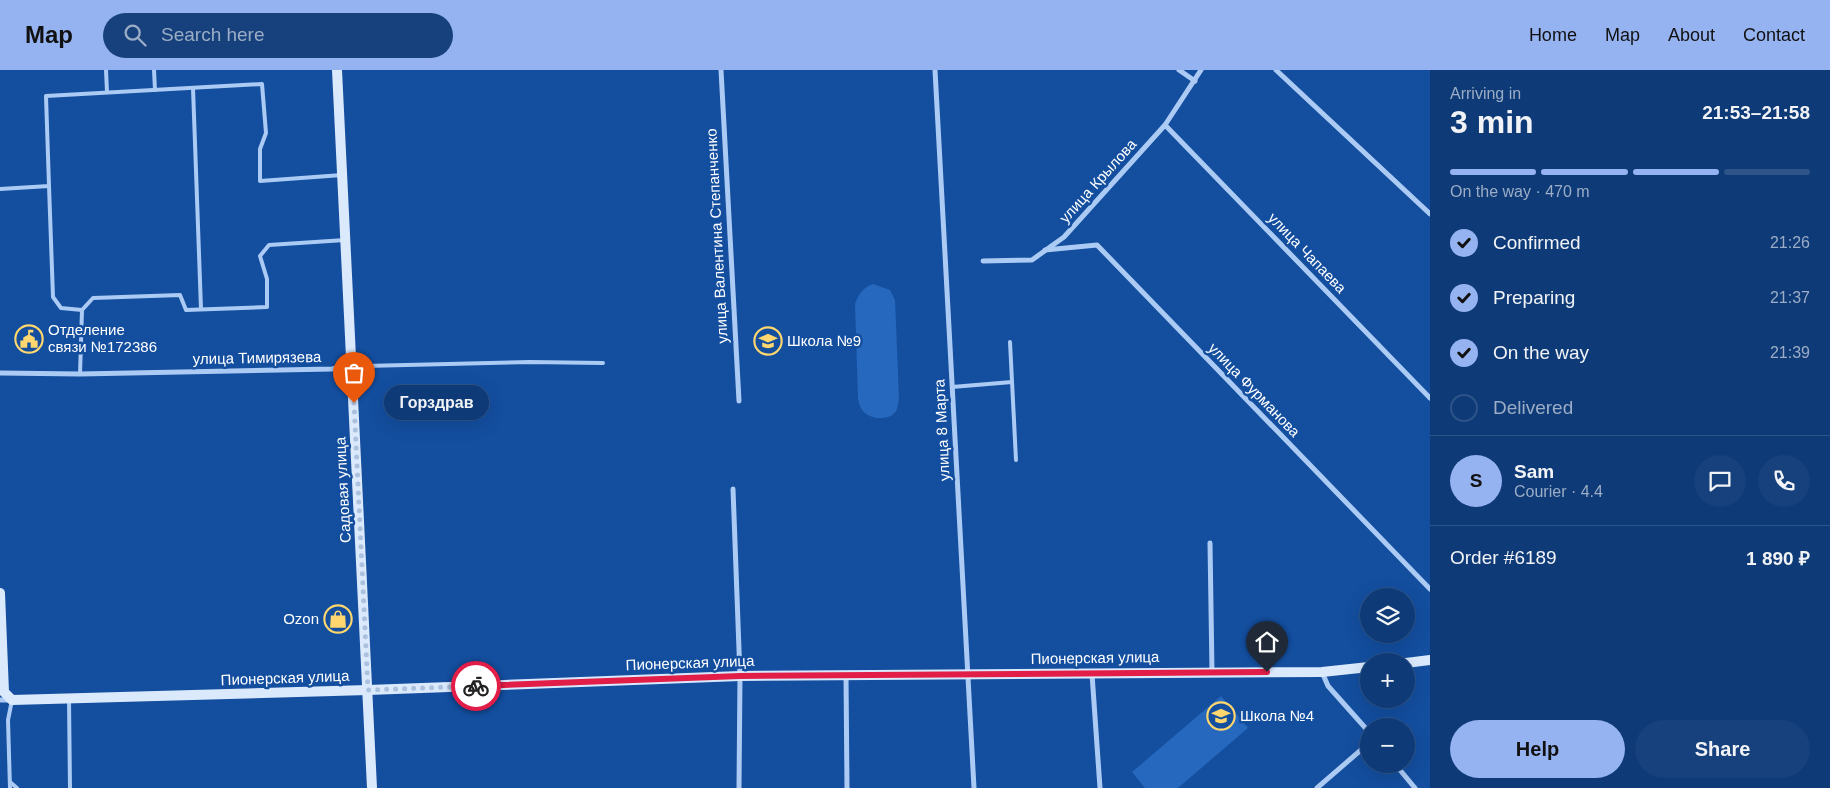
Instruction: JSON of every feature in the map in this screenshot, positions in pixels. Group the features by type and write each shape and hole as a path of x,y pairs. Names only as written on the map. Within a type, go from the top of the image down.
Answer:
{"street":[{"name":"Садовая улица","path":"337,70 372,788"},
{"name":"улица Валентина Степанченко","path":"721,70 739,401"},
{"name":"улица 8 Марта","path":"935,70 974,788"},
{"path":"1179,70 1195,82"},
{"name":"улица Крылова","path":"983,261 1032,260 1064,237 1165,125 1195,82 1201,70"},
{"path":"1276,70 1430,214"},
{"name":"улица Чапаева","path":"1165,125 1430,398"},
{"name":"улица Фурманова","path":"1046,250 1097,245 1430,588"},
{"name":"улица Тимирязева","path":"0,373 28,375 332,369 352,365"},
{"path":"733,489 740,676 739,788"},
{"path":"1210,544 1212,672"},
{"path":"0,593 4,692 12,700"},
{"path":"1415,662 1430,660"},
{"name":"Пионерская улица","path":"12,700 368,690 740,676 1322,672 1360,668"},
{"path":"1322,672 1328,686 1360,722"},
{"path":"1092,673 1100,788"},
{"path":"846,676 847,788"},
{"path":"0,700 12,700"},
{"path":"1317,788 1360,752"},
{"path":"1402,773 1415,788"}],"lane":[{"path":"106,70 107,92"},
{"path":"154,70 155,90"},
{"path":"82,310 61,308 54,298 46,96 262,84 266,133 260,149 260,182 342,176"},
{"path":"193,88 201,309"},
{"path":"0,189 49,186"},
{"path":"80,374 82,310 93,298 180,295 186,310 267,307 267,279 260,256 269,245 346,240"},
{"path":"1010,342 1016,460"},
{"name":"улица Тимирязева","path":"352,365 530,362 604,363"},
{"path":"952,387 1012,382"},
{"path":"69,699 70,788"},
{"path":"10,788 8,720 12,700"},
{"path":"10,782 17,788"}],"shaded area":[{"path":"873,284 890,290 895,300 899,399 897,410 885,418 875,418 866,414 861,408 858,399 855,304 861,292"},
{"path":"1221,696 1248,728 1178,788 1145,788 1132,772"}],"way so far":[{"path":"354,403 368,690 476,686"}],"place":[{"name":"Отделение связи №172386","path":"29,339"},
{"name":"Школа №9","path":"768,341"},
{"name":"Горздрав","path":"354,403"},
{"name":"Ozon","path":"338,619"},
{"name":"Школа №4","path":"1221,716"}],"route":[{"path":"476,686 740,676 1267,672"}]}
